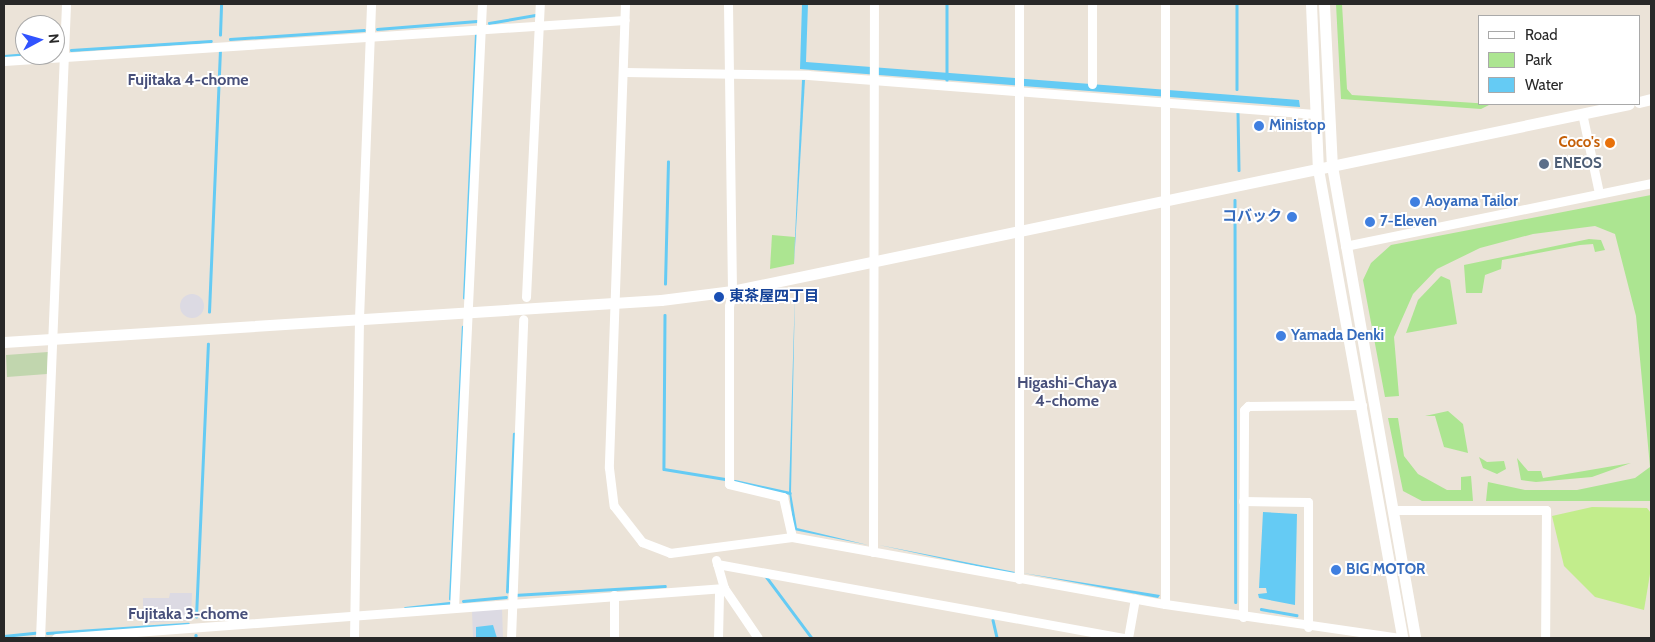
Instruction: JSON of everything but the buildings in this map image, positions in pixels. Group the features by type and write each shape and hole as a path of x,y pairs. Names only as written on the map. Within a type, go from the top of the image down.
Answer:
{"street":[{"path":"65,31 66,4"},
{"path":"354,638 359,318 371,4"},
{"path":"454,608 482,4"},
{"path":"526,297 540,4"},
{"path":"625,4 625,72 610,468 614,506 632,533 655,549 670,553 713,551 792,537 1019,579 1243,617 1308,627 1406,638"},
{"path":"728,4 732,291 728,306 729,484 783,497 792,537"},
{"path":"873,552 874,4"},
{"path":"1019,4 1019,579"},
{"path":"1092,4 1092,84"},
{"path":"1164,4 1165,604"},
{"path":"1311,4 1318,169 1362,405 1402,638"},
{"path":"1324,4 1332,166 1415,638"},
{"path":"65,58 625,20"},
{"path":"40,638 64,65"},
{"path":"625,72 728,73 1019,85 1315,114"},
{"path":"4,342 615,302 732,291 1624,105"},
{"path":"1582,113 1599,193"},
{"path":"1345,246 1651,183"},
{"path":"511,638 510,602 523,319"},
{"path":"1243,617 1244,410 1248,406 1362,405"},
{"path":"1243,502 1308,502 1308,627"},
{"path":"1392,510 1546,510 1545,638"},
{"path":"713,551 724,588 758,638"},
{"path":"718,564 1123,638"},
{"path":"56,638 354,617 510,602 724,588"},
{"path":"718,638 719,594 724,588"},
{"path":"614,595 614,638"},
{"path":"1128,638 1135,599"}],"shaded area":[{"path":"192,294 201,297 204,306 201,315 192,318 183,315 180,306 183,297"},
{"path":"170,593 192,593 191,620 143,623 143,598 169,598"},
{"path":"502,608 503,638 473,638 472,611"}],"green space":[{"path":"1336,4 1342,4 1347,89 1352,95 1489,105 1481,109 1341,99"},
{"path":"1651,195 1651,501 1486,501 1488,482 1525,490 1577,490 1635,478 1650,467 1636,316 1615,234 1595,226 1533,234 1480,248 1437,269 1413,294 1394,337 1399,396 1385,397 1363,280 1371,263 1391,245"},
{"path":"772,235 795,237 794,264 770,269"},
{"path":"1589,239 1601,240 1605,250 1595,252 1593,244 1580,245 1502,260 1501,269 1485,275 1482,293 1466,293 1464,265"},
{"path":"1441,276 1450,280 1457,324 1406,333 1418,300"},
{"path":"48,352 47,374 7,377 6,355"},
{"path":"1448,411 1463,424 1468,453 1444,447 1435,416 1425,416"},
{"path":"1388,418 1398,418 1404,456 1418,474 1447,490 1461,490 1461,477 1471,476 1473,501 1422,501 1403,491"},
{"path":"1479,457 1487,462 1504,461 1506,469 1497,474 1483,468"},
{"path":"1517,458 1528,471 1541,471 1543,478 1631,463 1592,477 1536,482 1521,480"},
{"path":"1592,507 1647,508 1651,513 1651,568 1644,610 1595,597 1564,566 1552,516"}],"water":[{"path":"802,4 808,4 806,62 1299,100 1300,107 800,69"},
{"path":"802,80 805,80 794,264 795,237"},
{"path":"795,291 791,493 797,528 868,545 794,530 789,492"},
{"path":"1263,512 1297,514 1295,605 1259,598 1258,594 1267,593 1266,588 1259,588"},
{"path":"879,545 1015,572 1013,574"},
{"path":"1023,573 1160,595 1158,598"},
{"path":"493,625 497,638 476,638 476,627"}],"waterway":[{"path":"220,35 221,4"},
{"path":"947,4 947,80"},
{"path":"1237,4 1237,89"},
{"path":"489,23 536,15"},
{"path":"377,29 477,21"},
{"path":"230,39 364,30"},
{"path":"464,298 476,34"},
{"path":"71,50 211,41"},
{"path":"209,312 220,52"},
{"path":"4,56 15,55"},
{"path":"1238,112 1239,170"},
{"path":"665,284 668,162"},
{"path":"1235,200 1236,602"},
{"path":"665,315 664,469 726,479"},
{"path":"450,599 463,327"},
{"path":"196,617 208,344"},
{"path":"507,592 514,434"},
{"path":"735,481 790,493"},
{"path":"765,575 812,638"},
{"path":"514,595 665,586"},
{"path":"463,601 506,597"},
{"path":"405,608 449,603"},
{"path":"1261,609 1296,615"},
{"path":"993,620 997,638"},
{"path":"47,633 188,624"},
{"path":"4,636 35,633"}],"place":[{"name":"Ministop","path":"1259,126"},
{"name":"Coco's","path":"1610,143"},
{"name":"ENEOS","path":"1544,164"},
{"name":"Aoyama Tailor","path":"1415,202"},
{"name":"コバック","path":"1292,217"},
{"name":"7-Eleven","path":"1370,222"},
{"name":"東茶屋四丁目","path":"719,297"},
{"name":"Yamada Denki","path":"1281,336"},
{"name":"BIG MOTOR","path":"1336,570"}],"district":[{"name":"Fujitaka 4-chome","path":"188,80"},
{"name":"Higashi-Chaya 4-chome","path":"1067,392"},
{"name":"Fujitaka 3-chome","path":"188,614"}]}
